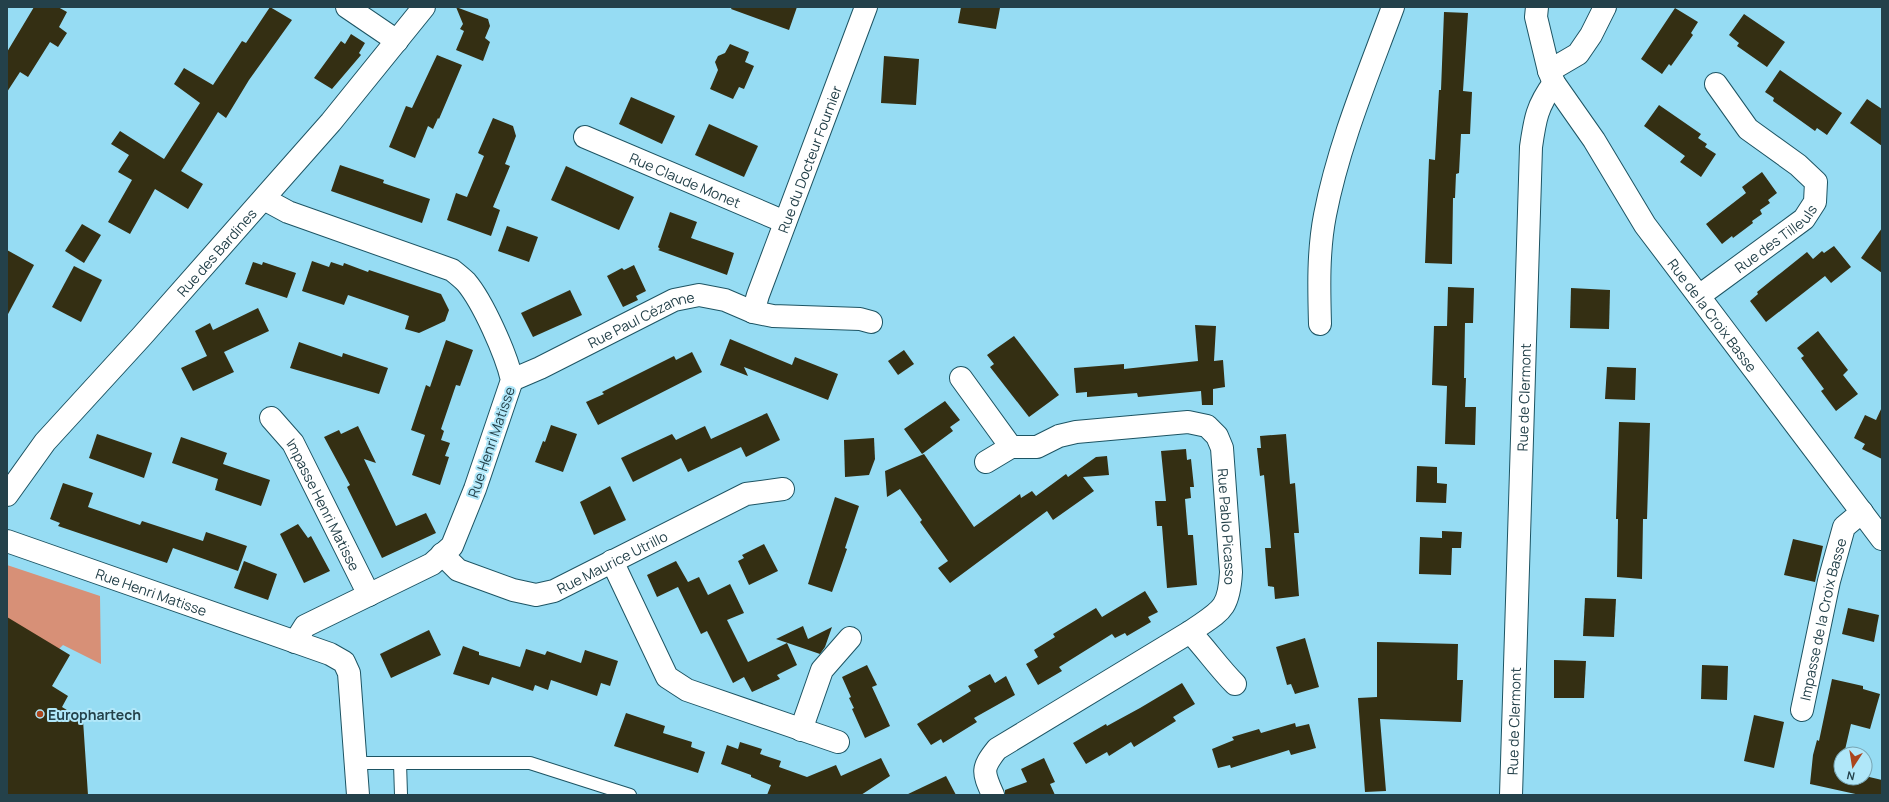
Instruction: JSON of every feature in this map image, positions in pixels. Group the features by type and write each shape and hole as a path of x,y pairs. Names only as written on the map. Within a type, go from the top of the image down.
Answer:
{"street":[{"path":"347,7 397,41"},
{"name":"Rue des Bardines","path":"7,495 45,442 264,199 331,122 424,7"},
{"name":"Rue du Docteur Fournier","path":"753,312 785,222 866,7"},
{"path":"1320,324 1319,272 1325,216 1346,135 1393,7"},
{"path":"1537,7 1536,17 1552,77 1578,54 1591,35 1605,7"},
{"name":"Rue de la Croix Basse","path":"1552,77 1594,140 1645,225 1882,539"},
{"name":"Rue de Clermont","path":"1511,795 1531,147 1534,120 1552,77"},
{"name":"Rue des Tilleuls","path":"1699,296 1804,219 1815,202 1816,182 1798,165 1748,129 1716,84"},
{"name":"Rue Claude Monet","path":"585,137 785,222"},
{"name":"Rue Henri Matisse","path":"264,199 288,212 452,270 465,281 475,294 508,362 512,380 475,489 452,546 432,564 305,626 295,642"},
{"name":"Rue Paul Cézanne","path":"512,380 540,368 674,300 699,295 725,300 753,312 773,316 860,319 871,322"},
{"path":"961,378 1011,447 986,462"},
{"name":"Impasse Henri Matisse","path":"271,418 293,443 369,595"},
{"name":"Rue Pablo Picasso","path":"992,795 984,776 986,762 997,749 1214,616 1226,605 1230,590 1231,572 1222,448 1217,436 1207,426 1188,422 1076,432 1059,436 1037,447 1011,447"},
{"name":"Rue Maurice Utrillo","path":"442,554 458,570 513,590 536,595 554,591 746,494 783,489"},
{"name":"Impasse de la Croix Basse","path":"1802,710 1829,581 1844,527 1862,512"},
{"name":"Rue Henri Matisse","path":"7,541 330,654 344,662 350,673 358,795"},
{"path":"612,562 667,677 687,690 838,742"},
{"path":"1190,632 1235,684"},
{"path":"801,730 822,670 850,638"}],"lane":[{"path":"356,763 530,763 630,795"},
{"path":"400,763 401,795"}],"shaded area":[{"path":"7,565 100,596 101,664 63,645 59,649 7,626"}],"building":[{"path":"34,7 58,7 67,12 59,27 67,33 58,47 50,42 28,77 20,72 7,92 7,52"},
{"path":"270,7 292,20 249,80 226,118 218,112 181,171 203,184 188,209 155,189 130,234 108,222 132,180 118,172 129,155 111,144 120,131 164,159 200,103 174,84 184,68 213,85 242,41 246,43"},
{"path":"456,7 488,19 490,26 485,38 490,42 483,61 456,50 464,31 460,29 463,24"},
{"path":"732,7 797,7 789,30 731,9"},
{"path":"961,7 1000,8 996,29 958,23"},
{"path":"1675,8 1698,22 1691,33 1693,35 1671,66 1669,64 1662,74 1641,59"},
{"path":"1444,12 1468,13 1463,91 1472,92 1470,134 1461,134 1459,173 1456,174 1455,198 1453,198 1452,264 1425,263 1429,159 1435,160 1439,90 1441,90"},
{"path":"1744,14 1785,42 1767,67 1737,46 1739,43 1729,35"},
{"path":"351,34 365,43 359,53 361,55 332,89 314,78 341,41 345,44"},
{"path":"730,44 749,52 745,62 754,66 744,89 739,87 733,99 710,89 718,70 715,62 718,56 725,53"},
{"path":"437,55 462,65 439,119 438,118 433,129 428,126 415,158 389,147 406,106 412,108"},
{"path":"884,56 919,59 916,105 881,103"},
{"path":"1780,70 1842,113 1827,135 1817,128 1815,131 1773,101 1774,98 1765,92"},
{"path":"631,97 675,116 662,144 619,124"},
{"path":"1867,99 1882,109 1882,146 1850,123"},
{"path":"1659,105 1701,134 1698,138 1707,144 1705,147 1716,154 1701,177 1680,162 1685,156 1644,126"},
{"path":"493,118 513,126 516,136 505,164 510,166 493,207 500,210 491,236 447,220 456,193 467,197 484,156 478,153"},
{"path":"709,124 758,146 744,177 695,155"},
{"path":"340,165 384,180 383,183 430,199 422,223 331,191"},
{"path":"566,166 634,197 619,230 551,200"},
{"path":"1762,172 1777,193 1768,200 1770,203 1760,210 1762,214 1752,221 1753,223 1733,238 1732,236 1722,244 1706,224 1746,193 1742,187"},
{"path":"670,212 697,222 691,238 734,253 727,275 658,250 660,249 658,247"},
{"path":"82,224 101,235 84,263 65,251"},
{"path":"507,226 538,237 529,262 498,251"},
{"path":"1882,228 1882,273 1861,258"},
{"path":"1834,246 1851,267 1831,283 1825,276 1766,322 1750,301 1758,294 1757,292 1807,252 1813,259 1822,251 1824,253"},
{"path":"7,250 34,265 7,316"},
{"path":"312,261 329,267 331,262 343,266 344,263 368,272 369,270 441,294 449,310 445,321 419,333 405,329 409,316 348,295 344,305 302,291"},
{"path":"253,262 262,265 263,262 296,273 287,298 245,284"},
{"path":"634,265 646,291 636,296 638,300 623,307 607,276 622,268 624,270"},
{"path":"74,266 102,280 81,322 52,307"},
{"path":"1448,287 1474,288 1473,323 1465,323 1464,378 1466,378 1465,407 1476,407 1475,445 1445,444 1447,386 1432,385 1434,326 1447,326"},
{"path":"1571,288 1610,290 1609,329 1570,328"},
{"path":"570,290 582,315 533,337 521,313"},
{"path":"258,308 269,331 224,352 234,372 193,391 181,368 207,356 195,331 210,323 213,330"},
{"path":"1195,325 1216,326 1214,361 1223,360 1225,387 1213,389 1213,405 1202,405 1201,391 1138,397 1137,393 1087,397 1087,392 1076,393 1074,368 1124,364 1124,369 1198,361"},
{"path":"1818,331 1848,370 1843,375 1858,394 1836,411 1821,391 1824,389 1801,358 1804,356 1797,348"},
{"path":"1014,336 1059,395 1029,417 990,367 994,364 987,355"},
{"path":"730,339 792,365 795,357 838,374 828,400 744,367 748,376 720,365"},
{"path":"446,340 473,350 460,386 456,385 441,429 444,431 441,440 450,443 445,456 449,457 440,485 412,475 425,435 411,430 426,385 430,387"},
{"path":"299,342 342,357 343,353 388,368 379,394 290,368"},
{"path":"904,350 914,364 898,375 888,361"},
{"path":"692,352 702,372 598,425 586,402 604,394 602,392 674,356 676,360"},
{"path":"1607,367 1636,368 1635,400 1605,399"},
{"path":"945,401 960,420 950,427 953,431 922,454 904,429"},
{"path":"1882,407 1882,459 1862,449 1865,444 1854,438 1865,415 1876,420"},
{"path":"767,413 780,440 746,457 741,447 688,472 681,458 633,482 621,458 672,434 676,440 705,426 711,439"},
{"path":"1619,422 1650,423 1647,519 1643,519 1642,579 1617,577 1618,519 1616,519"},
{"path":"551,425 577,434 563,472 535,462 543,441 545,442"},
{"path":"358,426 376,463 364,459 396,526 426,513 436,533 382,558 347,487 350,485 324,437 339,430 341,434"},
{"path":"97,434 152,453 144,478 89,458"},
{"path":"1286,434 1290,484 1295,483 1299,533 1294,533 1299,596 1275,599 1274,587 1268,586 1265,548 1271,548 1270,535 1264,475 1260,476 1257,448 1261,448 1260,436"},
{"path":"181,437 227,453 223,464 270,480 261,506 215,490 218,479 172,463"},
{"path":"874,438 875,459 869,475 845,477 844,440"},
{"path":"1186,449 1187,460 1191,459 1194,487 1190,487 1191,498 1185,499 1188,535 1193,535 1197,585 1167,588 1162,526 1157,526 1155,501 1166,501 1161,451"},
{"path":"924,454 974,527 1020,494 1021,498 1032,491 1036,496 1066,474 1068,477 1096,457 1107,456 1109,475 1083,477 1094,491 1053,520 1047,511 950,583 938,568 948,561 920,522 922,520 900,489 887,497 885,471"},
{"path":"1417,466 1437,467 1437,483 1447,484 1446,503 1416,502"},
{"path":"63,483 93,493 88,507 140,525 142,521 203,541 206,532 247,546 238,571 173,548 167,563 58,526 60,523 50,519"},
{"path":"610,486 626,520 594,535 580,502"},
{"path":"835,497 859,506 845,548 847,549 832,592 808,584"},
{"path":"298,524 308,538 311,536 330,571 304,583 280,534"},
{"path":"1442,531 1462,532 1461,548 1452,548 1451,575 1419,574 1420,537 1442,538"},
{"path":"1793,539 1823,546 1815,582 1784,575"},
{"path":"764,544 778,571 749,585 738,561 744,558 742,555"},
{"path":"244,561 277,574 268,600 234,588"},
{"path":"676,561 688,582 699,577 708,595 730,584 744,613 727,620 748,662 787,643 797,665 777,675 780,679 752,692 744,677 733,683 707,631 701,634 678,587 657,597 647,575"},
{"path":"1145,591 1158,612 1148,617 1151,622 1127,636 1125,633 1115,638 1112,634 1059,667 1062,671 1038,685 1026,664 1038,657 1034,650 1055,637 1053,634 1096,608 1102,617"},
{"path":"1585,598 1616,599 1614,637 1583,636"},
{"path":"1848,608 1879,615 1874,642 1842,634"},
{"name":"Europhartech","path":"7,617 70,655 52,686 68,696 62,707 83,720 88,795 7,795"},
{"path":"803,626 808,639 832,627 825,647 820,654 776,639"},
{"path":"429,630 441,655 391,678 380,654"},
{"path":"1305,638 1319,687 1295,694 1291,684 1287,685 1276,647"},
{"path":"1377,642 1458,644 1457,680 1463,680 1461,722 1380,719 1386,791 1365,792 1358,698 1377,697"},
{"path":"463,646 479,652 479,655 520,667 526,649 545,655 547,651 581,663 585,650 618,661 610,686 601,683 597,696 551,680 548,690 535,685 533,691 492,677 489,685 453,674"},
{"path":"1554,660 1586,661 1584,698 1554,698"},
{"path":"867,665 877,685 872,687 890,726 865,738 852,709 854,708 849,698 851,697 842,677"},
{"path":"1702,665 1728,666 1727,700 1701,699"},
{"path":"990,674 995,683 1006,676 1015,695 974,718 977,722 943,743 941,739 931,745 917,724 971,691 968,686"},
{"path":"1832,679 1863,686 1863,689 1880,694 1870,729 1851,724 1846,746 1833,746 1833,786 1873,786 1873,778 1882,780 1882,795 1860,795 1810,784 1813,755 1817,740 1819,741"},
{"path":"1182,683 1195,704 1173,717 1176,721 1134,747 1131,742 1109,756 1107,752 1086,764 1073,743 1106,724 1107,726 1140,708"},
{"path":"626,713 665,726 663,733 692,742 691,747 705,752 698,773 614,746"},
{"path":"1754,715 1784,722 1774,768 1744,761"},
{"path":"1295,723 1296,727 1309,724 1316,748 1291,755 1289,750 1231,768 1230,765 1218,768 1212,749 1234,740 1232,737 1259,729 1261,733"},
{"path":"740,742 762,749 760,754 781,761 779,767 807,777 836,765 841,776 881,758 890,776 861,795 767,795 771,785 751,777 751,775 721,764 727,745 738,749"},
{"path":"1044,758 1055,782 1050,784 1055,795 1005,795 1005,790 1027,782 1021,769"},
{"path":"946,776 956,795 906,795"}],"place":[{"name":"Europhartech","path":"40,714"}]}
